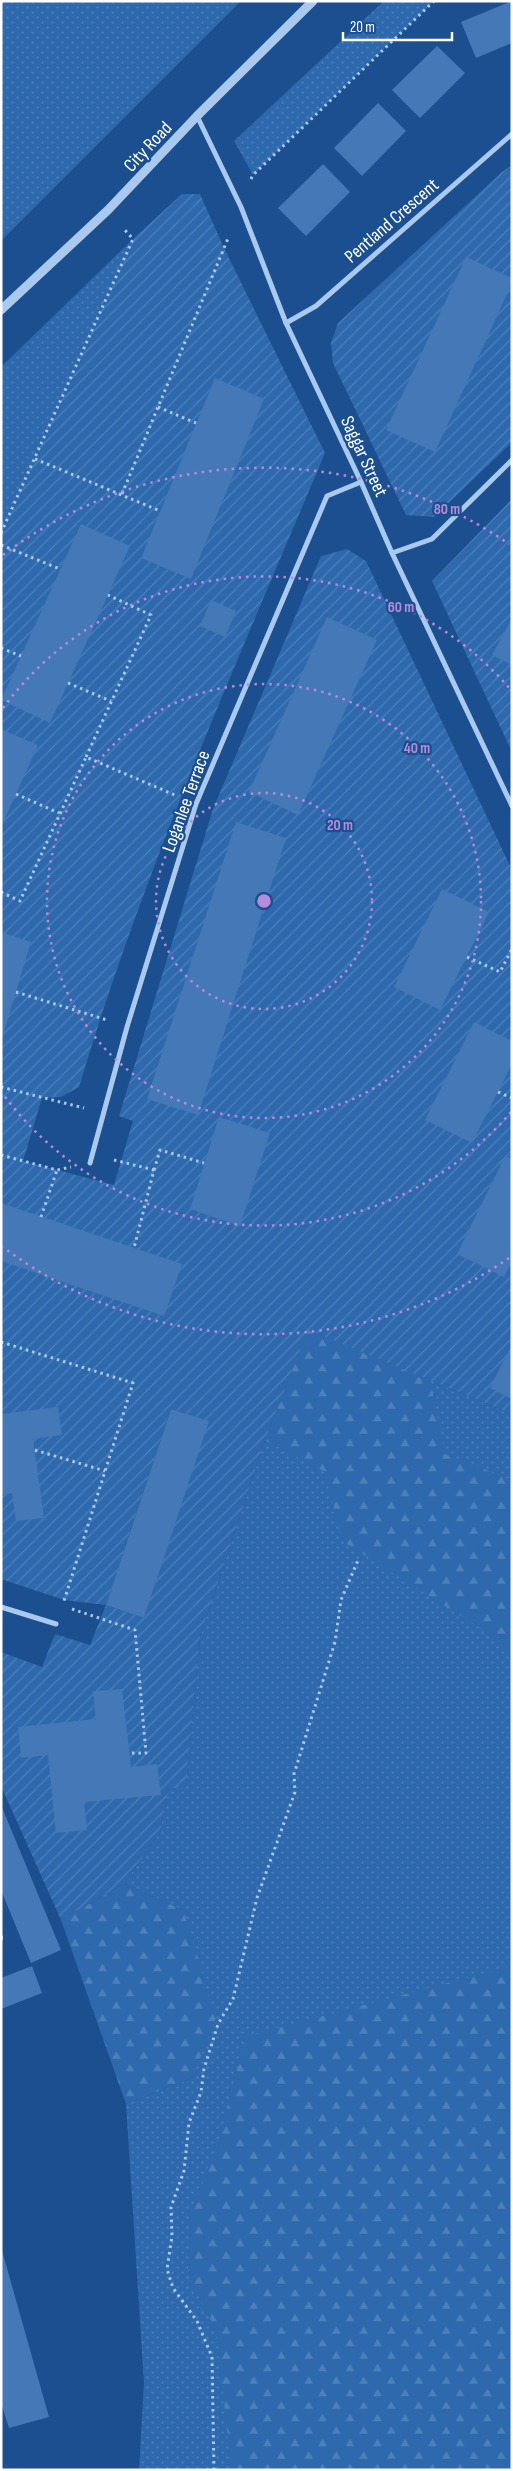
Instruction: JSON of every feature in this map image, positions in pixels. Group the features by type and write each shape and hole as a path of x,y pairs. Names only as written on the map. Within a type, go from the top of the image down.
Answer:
{"street":[{"name":"City Road","path":"1,310 108,210 197,116 313,1"},
{"name":"Saggar Street","path":"197,116 241,207 286,323 512,806"},
{"name":"Pentland Crescent","path":"286,323 316,306 512,134"},
{"path":"392,553 432,539 512,460"},
{"name":"Loganlee Terrace","path":"90,1163 127,1027 196,804 327,496 362,482"},
{"path":"1,1607 56,1624"}],"path":[{"path":"122,494 253,175 434,1"},
{"path":"1,533 133,239 108,210"},
{"path":"158,407 196,423"},
{"path":"35,459 160,511"},
{"path":"1,545 60,569"},
{"path":"1,892 20,901 150,615 108,595"},
{"path":"1,648 21,656"},
{"path":"68,683 111,702"},
{"path":"86,757 196,804"},
{"path":"16,794 59,813"},
{"path":"467,957 500,972 512,949"},
{"path":"16,992 127,1027"},
{"path":"1,1087 104,1113"},
{"path":"498,1092 512,1098"},
{"path":"134,1248 160,1150 204,1162"},
{"path":"92,1154 154,1170"},
{"path":"1,1155 57,1170 90,1163"},
{"path":"41,1217 57,1170"},
{"path":"1,1342 132,1383 63,1606 135,1630 146,1753 129,1753"},
{"path":"35,1450 105,1471"},
{"path":"214,2470 212,2357 197,2321 173,2288 167,2269 172,2236 172,2207 184,2172 189,2123 200,2092 204,2069 218,2024 233,1999 257,1898 295,1792 294,1774 335,1642 341,1600 359,1558"}],"green space":[{"path":"1,1 241,1 1,241"},
{"path":"384,1 434,1 253,175 234,141"},
{"path":"512,165 512,442 434,517 406,515 333,363 331,343 338,323 502,172"},
{"path":"182,194 200,194 224,248 325,453 193,767 162,846 132,925 79,1087 61,1097 42,1098 23,1161 114,1185 133,1121 119,1116 213,809 321,556 347,549 366,561 512,870 512,1414 308,1330 265,1440 200,1637 186,1788 169,1788 160,1832 124,1884 61,1920 1,1786 1,1652 42,1667 55,1634 90,1645 106,1605 64,1600 1,1579 1,533 133,239","holes":["171,1409 208,1421 144,1618 106,1605"]},
{"path":"133,239 1,533 1,367"},
{"path":"512,499 512,752 432,581"},
{"path":"308,1330 512,1414 512,2470 139,2470 144,2383 126,2104 192,2078 183,1910 124,1884 160,1832 169,1788 186,1788 200,1637 265,1440"},
{"path":"308,1330 430,1380 445,1454 512,1480 512,1655 493,1636 342,1541 325,1472 265,1440"},
{"path":"124,1884 183,1910 216,2018 192,2078 126,2104 61,1920"},
{"path":"512,1966 512,2470 231,2470 217,2333 188,2275 190,2214 220,2136 246,2036"}],"building":[{"path":"512,1 512,43 476,58 461,22"},
{"path":"437,46 465,73 420,118 392,90"},
{"path":"378,103 406,131 362,176 334,148"},
{"path":"323,164 350,192 306,236 278,208"},
{"path":"466,257 512,278 512,283 435,452 386,430"},
{"path":"215,378 264,399 191,579 141,558"},
{"path":"81,524 130,546 50,723 1,700"},
{"path":"211,600 236,611 225,637 200,626"},
{"path":"327,617 377,640 298,815 249,792"},
{"path":"512,618 512,665 492,655"},
{"path":"1,729 38,745 1,827"},
{"path":"236,822 286,838 198,1115 147,1099"},
{"path":"442,889 489,912 440,1010 394,987"},
{"path":"1,932 31,942 2,1038 1,1037"},
{"path":"474,1022 512,1041 512,1064 472,1143 425,1120"},
{"path":"219,1117 270,1133 240,1226 190,1209"},
{"path":"505,1156 512,1159 512,1261 504,1277 457,1254"},
{"path":"1,1203 182,1264 164,1316 1,1261"},
{"path":"512,1344 512,1399 490,1388"},
{"path":"58,1407 62,1435 33,1439 44,1518 16,1521 12,1493 1,1495 1,1414"},
{"path":"171,1409 209,1421 144,1618 106,1605"},
{"path":"122,1689 131,1767 157,1764 161,1795 84,1802 87,1830 56,1833 48,1755 21,1758 18,1727 96,1719 93,1691"},
{"path":"1,1805 61,1950 31,1963 1,1890"},
{"path":"32,1966 42,1993 1,2009 1,1978"},
{"path":"1,2247 49,2417 9,2428 1,2403"}]}
